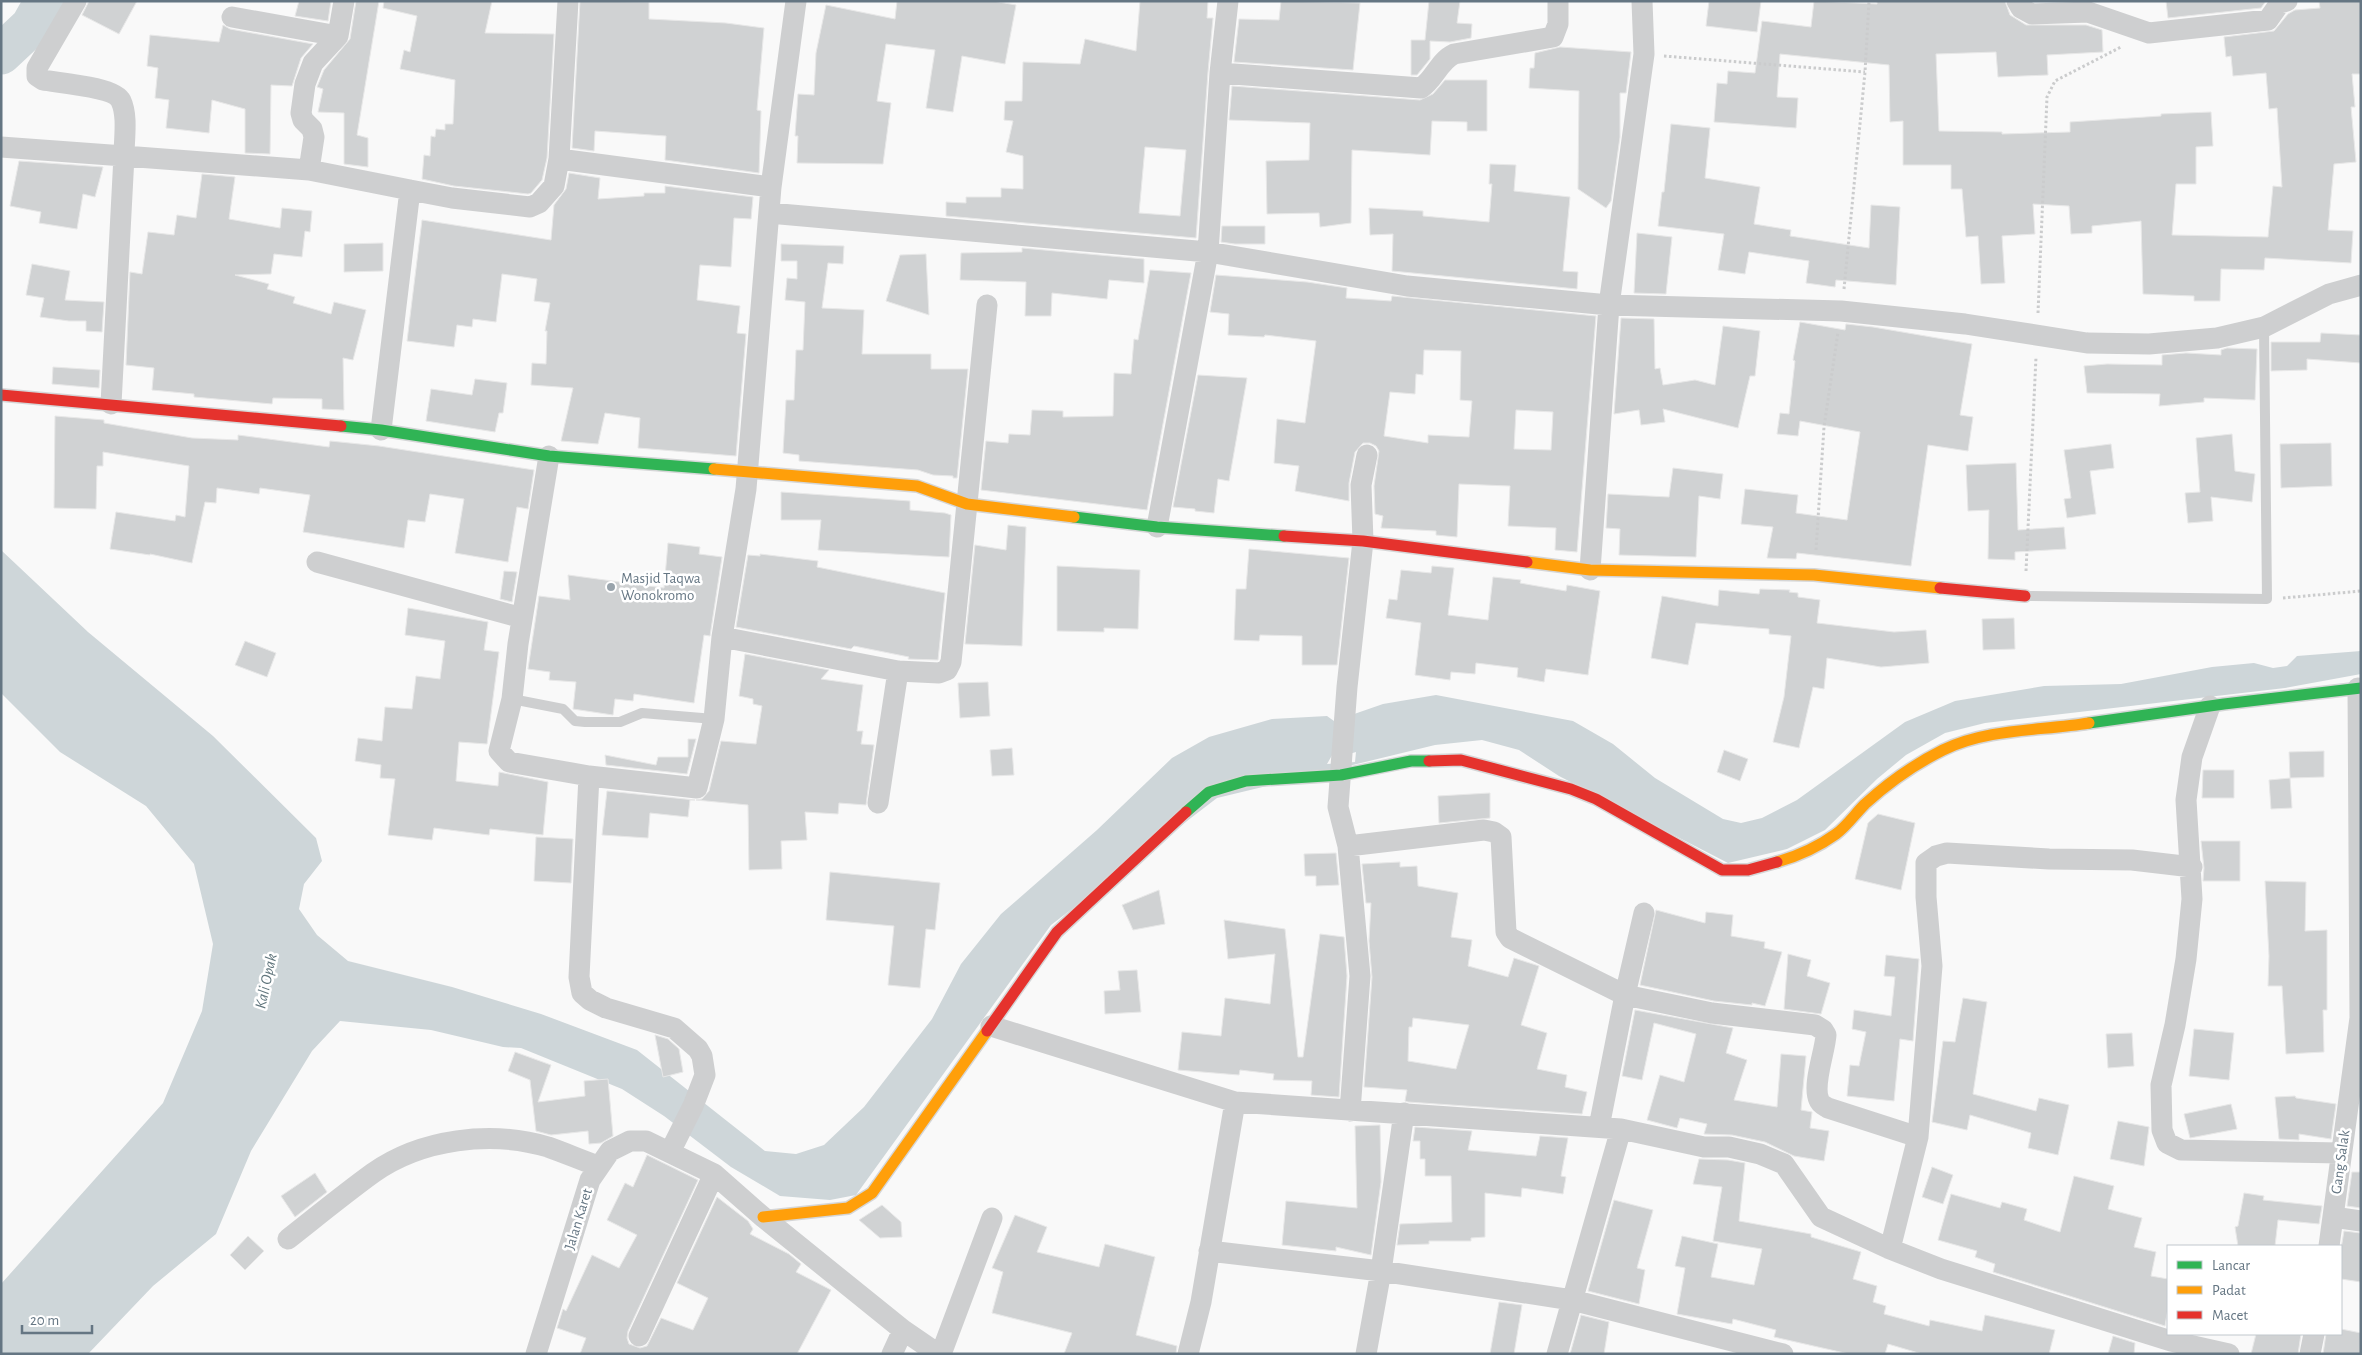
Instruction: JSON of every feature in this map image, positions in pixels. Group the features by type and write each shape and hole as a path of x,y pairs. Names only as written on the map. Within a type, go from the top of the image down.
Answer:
{"street":[{"path":"76,1 37,68 37,76 43,80 111,91 120,98 123,109 124,156 111,404"},
{"path":"309,170 314,137 312,129 303,120 302,113 306,84 312,63 338,36 344,1"},
{"path":"1,147 309,170 461,199 530,207 539,203 554,186 559,159 568,1"},
{"path":"549,456 522,618 512,699 499,750 503,758 509,762 588,776 697,788 714,719 722,638 748,472 772,187 796,1"},
{"path":"1157,526 1208,252 1220,73 1228,1"},
{"path":"1220,73 1421,88 1428,83 1446,59 1454,54 1553,37 1558,24 1558,1"},
{"path":"1590,570 1608,305 1644,54 1642,1"},
{"path":"2018,1 2021,8 2032,14 2088,12 2149,33 2268,20 2280,3 2287,1"},
{"path":"232,17 338,36"},
{"path":"559,159 772,187"},
{"path":"381,430 410,190"},
{"path":"770,213 1208,252 1407,286 1608,305 1841,312 2038,334 2087,343 2149,344 2217,338 2264,326 2329,294 2361,285"},
{"path":"722,638 898,671 939,673 947,670 951,662 986,305"},
{"path":"1,395 381,430 549,456 917,486 967,504 1157,526 1363,541 1590,570 1814,576 2025,596"},
{"path":"1350,1111 1360,976 1348,846 1338,807 1347,687 1363,541 1361,485 1367,455"},
{"path":"317,562 522,618"},
{"path":"878,803 898,671"},
{"path":"763,1217 848,1208 872,1193 1057,932 1127,865 1209,792 1246,782 1341,768 1411,760 1461,760 1571,789 1596,799 1722,870 1734,873 1769,864 1805,851 1834,836 1859,810 1881,792 1930,757 1956,744 1988,735 2032,732 2210,706 2359,688"},
{"name":"Gang Salak","path":"2329,1245 2361,1018 2359,688"},
{"path":"2210,706 2192,757 2186,800 2192,868 2192,899 2186,959 2175,1025 2161,1086 2162,1130 2167,1143 2181,1150 2341,1153"},
{"path":"588,776 580,977 582,992 590,1000 606,1008 674,1028 698,1049 702,1056 705,1075 670,1152"},
{"path":"1348,846 1484,830 1494,832 1501,837 1506,932 1510,938 1625,995 1712,1013 1815,1025 1823,1030 1826,1035 1818,1084 1818,1099 1822,1104 1828,1108 1918,1137"},
{"path":"1890,1249 1918,1137 1932,966 1926,897 1926,863 1936,856 1947,853 2049,859 2132,860 2192,868"},
{"path":"1598,1127 1644,913"},
{"path":"991,1026 1235,1102 1621,1129 1704,1147 1733,1148 1760,1154 1784,1164 1821,1217 1890,1249 1941,1269 2171,1347 2229,1354"},
{"path":"1188,1354 1201,1302 1235,1102"},
{"path":"1366,1354 1404,1113"},
{"path":"1557,1354 1621,1129"},
{"path":"288,1239 374,1172 413,1152 449,1142 502,1138 547,1147 598,1166"},
{"name":"Jalan Karet","path":"536,1354 590,1180 610,1151 630,1141 646,1141 714,1174 763,1217 903,1330 940,1354"},
{"path":"640,1336 714,1174"},
{"path":"2333,1217 2361,1221"},
{"path":"940,1354 992,1218"},
{"path":"1209,1251 1380,1271 1572,1300 1729,1347 1783,1354"},
{"path":"892,1354 903,1330"},
{"path":"2310,1354 2314,1335"}],"lane":[{"path":"2025,596 2267,599 2264,326"},
{"path":"512,699 563,709 575,721 585,722 620,722 642,713 714,719"}],"path":[{"path":"1814,576 1824,427 1841,312 1866,72 1869,1"},
{"path":"2025,596 2047,97 2055,81 2149,33"},
{"path":"1644,54 1866,72"},
{"path":"2267,599 2361,591"}],"water":[{"name":"Kali Opak","path":"1,550 88,632 213,736 316,838 322,861 304,884 299,909 317,935 348,961 452,987 541,1014 637,1050 765,1151 796,1154 824,1145 864,1107 932,1019 961,964 1001,914 1097,830 1172,758 1209,737 1272,719 1327,716 1334,721 1383,704 1436,695 1573,721 1613,744 1655,778 1723,819 1741,823 1762,818 1797,800 1905,722 1955,701 2044,686 2121,684 2212,667 2254,663 2273,668 2287,666 2297,656 2361,651 2361,674 2285,688 1985,723 1945,733 1906,755 1877,779 1825,830 1787,849 1728,863 1559,776 1519,750 1482,740 1435,745 1217,798 1051,925 856,1195 830,1200 780,1196 731,1167 664,1116 622,1089 521,1048 503,1047 431,1030 340,1021 312,1051 251,1151 216,1234 153,1286 88,1354 1,1354 1,1284 163,1103 202,1011 213,944 194,864 146,806 60,752 1,693","holes":["1335,750 1349,754 1356,752 1355,762 1327,764"]}],"building":[{"path":"89,1 137,1 119,34 82,15"},
{"path":"299,1 331,1 328,21 295,16"},
{"path":"356,1 379,1 357,135 368,138 368,167 344,164 344,113 318,112 323,89 317,87 324,70 350,39"},
{"path":"384,1 492,1 485,33 554,34 547,158 542,180 531,193 454,186 422,179 424,155 430,156 431,136 435,137 436,129 445,130 445,124 453,124 455,80 400,69 404,50 410,52 417,16 383,8"},
{"path":"580,1 649,2 649,19 726,23 764,28 757,110 761,111 759,173 665,160 666,136 595,131 594,151 572,148"},
{"path":"897,1 993,1 1016,5 1005,64 962,56 953,112 926,108 935,50 886,44 877,101 891,103 883,164 797,163 798,136 795,136 798,94 814,95 816,53 826,5 895,19"},
{"path":"1140,1 1208,1 1207,18 1213,18 1196,238 946,216 946,202 966,203 966,197 1001,197 1001,188 1023,189 1023,156 1006,152 1013,121 1004,120 1005,101 1022,101 1023,62 1080,64 1085,39 1136,51","holes":["1145,147 1186,150 1180,216 1139,213"]},
{"path":"1281,1 1360,3 1353,70 1234,62 1239,19 1279,20"},
{"path":"1429,1 1460,1 1457,23 1472,24 1471,38 1450,42 1430,41 1430,59 1417,75 1411,75 1411,40 1425,40"},
{"path":"1709,1 1761,1 1757,32 1706,26"},
{"path":"1814,1 1877,4 1877,1 2005,1 2010,15 2026,25 2086,25 2102,30 2103,52 2047,55 2048,75 1998,77 1996,52 1936,54 1939,131 2002,132 2002,134 2070,132 2070,122 2161,116 2161,114 2211,112 2213,146 2196,147 2196,184 2176,184 2172,235 2268,237 2273,186 2282,187 2277,108 2269,109 2266,73 2233,76 2231,56 2226,57 2224,37 2274,31 2288,14 2295,10 2320,8 2319,1 2361,1 2361,74 2352,74 2355,107 2351,107 2356,162 2334,164 2328,230 2353,231 2351,263 2265,258 2264,270 2221,269 2220,301 2194,301 2194,296 2143,294 2141,221 2092,226 2092,233 2071,234 2069,206 2033,204 2035,234 2002,236 2005,283 1981,284 1978,236 1966,237 1962,189 1951,189 1951,165 1903,165 1903,121 1890,122 1889,65 1780,54 1777,97 1798,98 1796,128 1714,122 1717,83 1727,84 1728,71 1755,73 1762,21 1811,27"},
{"path":"2166,1 2266,1 2261,8 2168,18"},
{"path":"223,25 230,29 313,44 301,58 292,86 271,85 270,154 245,153 245,109 212,100 209,133 166,128 169,100 155,98 158,68 147,66 150,35 219,42"},
{"path":"1560,47 1631,52 1626,93 1620,93 1620,137 1611,201 1606,208 1578,189 1579,91 1529,88 1530,68 1534,68 1535,53"},
{"path":"1445,80 1487,80 1487,131 1467,131 1467,122 1432,121 1430,155 1352,150 1351,223 1320,227 1319,213 1267,214 1266,161 1309,160 1310,123 1229,120 1232,86 1420,100 1433,94"},
{"path":"1671,124 1710,128 1705,178 1760,187 1754,224 1791,230 1790,236 1869,248 1871,205 1900,207 1896,285 1836,280 1835,287 1806,283 1809,261 1749,252 1745,274 1718,270 1724,234 1658,226 1662,192 1664,192"},
{"path":"19,161 103,167 95,197 83,194 77,229 39,223 41,212 10,206"},
{"path":"1490,164 1516,165 1514,191 1570,197 1563,271 1578,272 1577,289 1392,271 1393,234 1370,235 1369,208 1423,211 1423,216 1489,222 1492,184 1489,184"},
{"path":"569,173 600,178 598,199 644,196 644,193 665,193 665,186 753,197 751,219 734,218 731,267 700,265 697,300 740,306 737,333 746,334 736,456 638,448 640,418 605,413 598,444 561,441 573,388 531,385 532,363 546,364 547,331 545,331 550,303 534,301 537,279 502,274 496,322 473,319 472,327 457,325 454,347 407,341 422,220 551,240 554,205 566,189"},
{"path":"202,174 235,177 229,219 280,228 282,208 312,211 310,232 305,231 302,257 274,254 271,274 235,275 269,284 267,289 295,297 293,303 331,314 334,302 366,310 353,360 343,358 344,410 322,409 322,399 273,398 272,404 194,397 194,394 152,390 154,368 126,365 130,272 142,274 148,232 174,235 177,215 196,218"},
{"path":"1222,226 1265,226 1265,244 1221,242"},
{"path":"1637,233 1672,237 1666,294 1634,293"},
{"path":"383,243 383,271 344,272 344,244"},
{"path":"781,244 844,246 843,264 828,263 822,308 864,310 862,354 931,354 931,369 968,369 957,478 933,475 918,470 799,461 799,455 783,453 786,400 794,400 796,350 803,350 805,302 785,300 787,278 797,279 797,261 781,261"},
{"path":"1022,248 1144,259 1144,283 1109,280 1107,299 1052,293 1051,316 1025,316 1026,282 960,280 961,253 1022,252"},
{"path":"926,254 929,315 886,301 900,255"},
{"path":"32,264 70,271 65,300 104,302 102,332 86,331 86,321 40,317 44,298 26,295"},
{"path":"1150,270 1191,273 1147,510 981,490 986,441 1008,443 1009,434 1030,435 1032,410 1063,411 1063,417 1113,416 1114,373 1131,374 1134,339 1138,340"},
{"path":"1216,275 1307,282 1347,288 1346,298 1391,301 1392,296 1596,316 1577,552 1555,550 1556,528 1508,526 1510,486 1459,484 1457,537 1436,535 1436,531 1381,528 1383,516 1375,514 1374,486 1379,451 1376,446 1370,443 1363,443 1355,452 1349,483 1349,501 1295,491 1299,466 1274,463 1277,419 1305,423 1316,341 1265,335 1264,337 1228,335 1229,314 1210,312","holes":["1424,350 1461,351 1460,400 1472,401 1469,437 1428,435 1428,443 1384,436 1390,392 1415,394 1416,374 1423,375","1516,410 1553,412 1551,450 1514,449"]},
{"path":"1621,318 1654,319 1655,369 1660,368 1663,385 1695,380 1715,385 1723,326 1760,331 1755,376 1750,376 1738,428 1663,409 1665,422 1641,425 1639,410 1614,414"},
{"path":"1800,322 1845,330 1846,324 1873,327 1972,344 1960,415 1973,417 1968,451 1928,445 1911,566 1797,553 1796,559 1767,558 1773,527 1741,524 1745,489 1798,495 1796,513 1847,520 1860,432 1800,421 1798,436 1777,434 1780,413 1789,414 1795,361 1793,360"},
{"path":"2321,333 2361,335 2361,363 2307,359 2307,370 2271,371 2271,342 2320,342"},
{"path":"2227,348 2257,349 2255,400 2204,398 2204,402 2159,406 2160,394 2087,393 2084,366 2107,364 2162,365 2162,355 2186,353 2221,355 2221,350"},
{"path":"53,367 100,370 99,388 52,384"},
{"path":"1198,375 1247,378 1229,481 1218,479 1214,513 1173,507"},
{"path":"475,379 507,383 503,413 499,413 495,432 426,421 431,389 472,395"},
{"path":"55,416 104,420 104,423 192,438 238,440 238,435 329,447 330,441 379,446 534,470 528,509 517,507 508,562 455,553 464,499 430,494 425,522 408,520 404,548 303,532 310,495 260,488 259,494 217,488 216,503 205,502 192,563 150,554 110,549 116,512 175,521 176,515 185,517 189,466 103,452 103,466 97,466 96,509 54,508"},
{"path":"2232,434 2235,471 2255,474 2252,502 2211,497 2213,521 2188,523 2185,493 2200,492 2196,438"},
{"path":"2331,443 2332,486 2281,488 2280,444"},
{"path":"2111,444 2114,468 2090,471 2096,514 2067,518 2064,499 2071,498 2064,450"},
{"path":"2016,463 2018,530 2064,527 2066,549 2015,552 2015,560 1988,559 1989,510 1968,511 1966,465"},
{"path":"1673,468 1723,474 1720,499 1699,496 1696,557 1619,555 1620,529 1606,528 1608,494 1669,497"},
{"path":"781,492 910,501 910,510 951,515 949,557 818,550 821,520 781,520"},
{"path":"1008,525 1026,527 1022,646 965,644 975,545 1006,550"},
{"path":"668,543 700,547 699,554 722,557 710,636 704,635 694,703 634,694 633,701 615,699 613,715 573,709 576,682 549,680 550,672 528,669 539,596 570,600 568,575 664,588"},
{"path":"1249,549 1349,558 1337,665 1302,665 1302,636 1260,635 1259,641 1234,640 1236,589 1246,589"},
{"path":"760,554 818,561 817,567 945,593 938,660 908,659 909,657 854,646 851,649 736,627 748,555 760,556"},
{"path":"1057,566 1140,570 1138,629 1104,628 1104,632 1057,631"},
{"path":"1432,566 1454,568 1448,615 1488,620 1493,577 1521,580 1520,583 1566,591 1567,585 1600,591 1588,675 1546,669 1544,682 1517,677 1518,668 1476,663 1475,674 1451,672 1450,680 1415,675 1421,623 1386,618 1389,599 1397,600 1401,570 1431,573"},
{"path":"504,571 517,572 512,602 500,599"},
{"path":"1760,589 1790,590 1789,592 1798,593 1798,597 1820,600 1817,623 1894,632 1926,630 1929,663 1881,667 1827,658 1824,689 1813,687 1799,748 1773,742 1784,697 1791,636 1769,634 1769,629 1696,623 1688,665 1651,658 1662,596 1718,606 1719,590 1759,594"},
{"path":"408,608 488,622 484,650 499,652 487,744 459,742 456,781 498,786 499,772 548,782 543,835 490,829 489,835 434,828 432,840 388,835 395,779 380,778 381,765 355,761 358,738 382,741 385,707 412,709 416,676 440,679 445,641 405,635"},
{"path":"2014,618 2015,649 1983,650 1982,619"},
{"path":"245,641 276,653 267,677 235,665"},
{"path":"745,654 829,670 821,679 863,685 857,731 863,731 861,744 874,745 866,805 839,803 838,814 805,812 807,840 781,841 782,869 749,870 748,805 696,800 702,799 709,791 721,741 756,744 762,706 753,704 753,699 739,696"},
{"path":"988,682 990,716 960,718 958,683"},
{"path":"688,739 696,739 687,774 606,765 605,755 656,765 658,757 688,757"},
{"path":"1012,748 1014,775 992,776 990,750"},
{"path":"1724,750 1748,759 1740,781 1717,772"},
{"path":"2324,751 2324,777 2290,778 2289,752"},
{"path":"2203,770 2234,770 2234,798 2202,798"},
{"path":"2290,778 2292,808 2271,809 2269,780"},
{"path":"607,791 695,800 690,800 688,817 650,813 648,838 602,835"},
{"path":"1490,793 1490,818 1439,823 1438,796"},
{"path":"1878,814 1915,823 1901,890 1855,879 1868,823"},
{"path":"536,837 573,839 571,883 534,881"},
{"path":"2201,841 2240,841 2240,881 2203,881 2204,868"},
{"path":"1336,853 1339,885 1316,886 1316,876 1305,876 1304,854"},
{"path":"1400,862 1400,867 1417,866 1418,886 1458,893 1451,937 1472,940 1468,966 1508,977 1514,958 1539,966 1521,1025 1547,1033 1537,1069 1567,1075 1565,1087 1587,1092 1582,1114 1408,1102 1405,1101 1407,1090 1364,1087 1372,977 1369,941 1371,903 1366,903 1362,864","holes":["1413,1018 1469,1025 1456,1069 1408,1061 1409,1027 1412,1027"]},
{"path":"830,872 940,883 935,930 926,929 920,988 888,985 894,926 826,920"},
{"path":"2265,881 2306,882 2305,931 2327,930 2327,1010 2323,1010 2324,1052 2286,1054 2282,986 2268,986 2269,956"},
{"path":"1159,890 1165,924 1133,930 1122,905"},
{"path":"1656,910 1705,923 1706,912 1733,915 1731,936 1765,942 1764,948 1782,952 1765,1006 1752,1003 1752,1005 1714,1001 1640,985"},
{"path":"1224,920 1285,929 1298,1057 1303,1057 1320,934 1344,937 1347,976 1339,1097 1311,1095 1312,1081 1273,1080 1274,1074 1240,1070 1239,1075 1178,1070 1182,1032 1221,1036 1225,998 1270,1004 1275,954 1228,959"},
{"path":"1788,954 1811,960 1807,976 1830,983 1821,1014 1784,1009"},
{"path":"1886,955 1919,959 1913,1041 1900,1039 1894,1101 1847,1096 1850,1065 1859,1066 1866,1032 1852,1029 1854,1010 1891,1016 1895,977 1884,976"},
{"path":"1137,970 1141,1012 1105,1014 1104,991 1120,990 1118,971"},
{"path":"1963,998 1987,1002 1973,1094 2036,1111 2039,1098 2069,1105 2058,1155 2028,1148 2031,1133 1970,1115 1967,1130 1932,1122 1943,1041 1955,1042"},
{"path":"1635,1010 1733,1028 1726,1053 1747,1060 1734,1100 1777,1107 1781,1054 1806,1056 1801,1110 1812,1112 1810,1128 1829,1131 1824,1161 1794,1156 1765,1142 1732,1135 1704,1134 1707,1124 1680,1118 1677,1128 1647,1120 1660,1075 1684,1082 1696,1034 1654,1023 1642,1080 1622,1076"},
{"path":"2194,1029 2234,1033 2229,1080 2189,1076"},
{"path":"2132,1033 2134,1066 2108,1068 2106,1034"},
{"path":"655,1035 668,1039 679,1049 683,1072 663,1077"},
{"path":"515,1052 551,1065 538,1102 585,1096 584,1081 608,1079 613,1136 601,1143 589,1144 588,1131 551,1135 536,1131 530,1080 508,1071"},
{"path":"2295,1096 2296,1098 2336,1104 2331,1139 2299,1134 2299,1140 2279,1139 2275,1097"},
{"path":"2231,1104 2237,1129 2190,1138 2184,1114"},
{"path":"2118,1121 2149,1127 2144,1166 2110,1159"},
{"path":"1380,1125 1381,1182 1371,1255 1336,1247 1336,1251 1282,1245 1286,1201 1357,1208 1355,1126"},
{"path":"1415,1127 1472,1131 1468,1150 1536,1156 1540,1136 1568,1138 1561,1176 1566,1177 1563,1194 1522,1188 1521,1197 1485,1193 1485,1237 1471,1238 1471,1241 1429,1241 1429,1244 1397,1245 1400,1224 1452,1222 1451,1176 1425,1176 1425,1159 1420,1159 1420,1141 1413,1141"},
{"path":"647,1155 698,1180 628,1331 627,1338 629,1344 640,1348 647,1346 661,1318 693,1330 708,1298 677,1283 717,1197 748,1221 753,1229 750,1234 789,1254 801,1264 796,1272 831,1290 797,1354 580,1354 586,1338 557,1328 563,1309 566,1311 592,1255 619,1268 637,1235 607,1220 625,1183 633,1187"},
{"path":"1699,1159 1728,1160 1745,1163 1739,1221 1811,1234 1811,1237 1861,1252 1853,1279 1877,1286 1873,1302 1886,1306 1884,1314 1929,1326 1930,1320 1982,1331 1985,1315 2055,1330 2049,1354 1922,1354 1888,1344 1885,1354 1849,1354 1774,1337 1776,1330 1733,1319 1732,1324 1677,1314 1685,1268 1675,1266 1682,1236 1718,1244 1711,1277 1754,1285 1762,1249 1713,1241 1722,1187 1693,1184"},
{"path":"1932,1167 1953,1175 1943,1204 1922,1197"},
{"path":"2352,1172 2361,1172 2361,1208 2347,1206"},
{"path":"315,1173 327,1192 295,1217 281,1196"},
{"path":"2074,1176 2114,1186 2108,1209 2142,1218 2134,1247 2156,1252 2151,1276 2167,1279 2165,1326 1993,1272 1995,1264 1975,1257 1977,1251 1938,1240 1951,1194 2000,1208 2002,1202 2027,1209 2024,1220 2060,1232"},
{"path":"2244,1193 2264,1196 2263,1200 2322,1206 2319,1224 2278,1220 2275,1245 2238,1245 2235,1227 2238,1226"},
{"path":"1614,1200 1653,1210 1637,1268 1645,1270 1639,1304 1588,1291"},
{"path":"882,1205 901,1222 902,1237 880,1238 859,1220"},
{"path":"1015,1215 1047,1227 1037,1252 1099,1267 1105,1244 1155,1257 1136,1335 1177,1346 1176,1354 1064,1354 1072,1333 992,1313 1003,1272 992,1268"},
{"path":"2344,1231 2361,1233 2361,1282 2342,1279 2342,1245"},
{"path":"248,1236 264,1251 245,1270 230,1255"},
{"path":"1499,1302 1522,1305 1514,1354 1490,1354"},
{"path":"1581,1315 1609,1322 1604,1354 1570,1354"},
{"path":"2342,1329 2361,1333 2361,1354 2323,1354 2326,1335 2342,1335"},
{"path":"2256,1335 2301,1335 2298,1354 2251,1354"},
{"path":"2113,1336 2135,1343 2134,1354 2108,1354"}],"waterway":[{"path":"1,54 31,26 45,1"}],"traffic: fast":[{"path":"341,426 381,430 549,456 714,469"},
{"path":"1074,517 1157,527 1284,536"},
{"path":"2089,723 2224,704 2361,688"},
{"path":"1186,812 1209,792 1246,781 1341,775 1411,761 1429,761"}],"traffic: slow":[{"path":"714,469 917,486 967,504 1074,517"},
{"path":"1527,562 1590,570 1814,575 1940,588"},
{"path":"1777,862 1808,851 1829,839 1844,827 1865,804 1902,774 1943,750 1960,743 1996,734 2089,723"},
{"path":"763,1217 848,1208 872,1193 987,1031"}],"traffic: jam":[{"path":"1,395 341,426"},
{"path":"1284,536 1363,541 1527,562"},
{"path":"1940,588 2025,596"},
{"path":"1429,761 1461,760 1571,789 1596,799 1722,870 1748,870 1777,862"},
{"path":"987,1031 1057,932 1186,812"}],"place":[{"name":"Masjid Taqwa Wonokromo","path":"611,587"}]}
